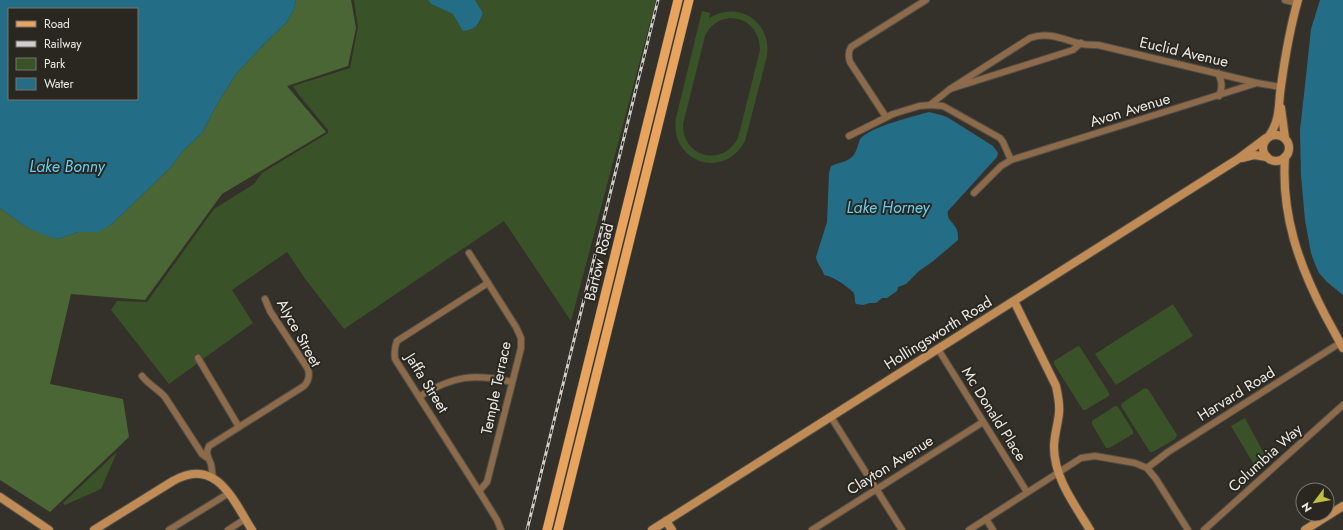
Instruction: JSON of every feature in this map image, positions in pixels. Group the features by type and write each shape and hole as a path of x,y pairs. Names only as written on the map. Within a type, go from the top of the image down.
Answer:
{"main road":[{"name":"Bartow Road","path":"547,530 678,0"},
{"name":"Bartow Road","path":"558,530 689,0"}],"street":[{"path":"886,117 850,62 848,52 851,47 926,0"},
{"path":"1285,0 1297,1 1281,87 1280,105 1285,138 1288,141 1289,148 1285,157 1286,206 1297,254 1314,294 1342,345"},
{"name":"Euclid Avenue","path":"930,105 950,89 1030,38 1038,35 1048,35 1257,83 1281,87"},
{"name":"Euclid Avenue","path":"950,89 1073,50 1081,43"},
{"path":"1218,73 1222,82 1222,90 1218,96"},
{"name":"Avon Avenue","path":"974,193 1001,166 1011,160 1257,83"},
{"path":"1280,105 1273,130 1263,148 1280,170 1285,187"},
{"path":"850,136 886,117 919,106 943,106 1000,138 1004,142 1011,160"},
{"path":"1268,137 1276,134 1285,138"},
{"name":"Hollingsworth Road","path":"652,530 1014,302 1238,159 1268,137"},
{"name":"Hollingsworth Road","path":"1238,159 1254,155 1270,159"},
{"path":"1270,159 1279,161 1285,157"},
{"path":"626,212 636,214"},
{"name":"Temple Terrace","path":"469,253 520,334 521,348 487,482 479,491"},
{"name":"Jaffa Street","path":"488,283 397,341 394,347 396,359 497,520 501,530"},
{"name":"Alyce Street","path":"239,427 304,386 309,379 308,369 270,311 265,299"},
{"path":"1014,302 1056,386 1059,399 1059,412 1054,445 1054,458 1064,487 1090,530"},
{"name":"Harvard Road","path":"1147,468 1168,452 1342,345"},
{"name":"Mc Donald Place","path":"938,349 1027,492"},
{"path":"198,358 239,427 209,446 206,451 206,456"},
{"path":"142,376 147,383 165,397 202,454 206,456 211,465 213,477"},
{"path":"420,396 443,384 465,377 492,377 512,382"},
{"name":"Columbia Way","path":"1204,530 1343,405"},
{"path":"831,417 902,530"},
{"name":"Clayton Avenue","path":"812,530 983,422"},
{"path":"969,530 1081,458 1095,456 1135,463 1147,468 1156,479 1188,530"},
{"path":"94,530 182,475 190,474 203,474 213,477 221,484 229,493 252,530"},
{"path":"169,530 229,493"},
{"path":"0,497 49,530"},
{"path":"1305,530 1343,506"},
{"path":"228,530 245,519"},
{"path":"986,519 993,530"},
{"path":"664,530 666,521"},
{"path":"666,521 672,530"}],"green space":[{"path":"296,0 351,0 356,28 348,66 287,86 326,132 222,194 145,300 71,294 50,384 123,399 129,437 50,512 0,480 0,208 26,227 58,239 78,232 99,231 112,224 171,167 183,151 202,133 216,106 236,74 287,22 294,9"},
{"path":"354,0 428,0 431,4 478,25 483,13 475,0 656,0 571,321 504,221 344,329 306,280 287,252 232,290 253,323 203,359 199,354 194,357 198,363 169,384 111,310 117,301 147,302 214,209 254,184 262,173 328,133 328,130 293,86 350,68 358,27"},
{"path":"702,11 710,13 709,18 720,13 731,11 751,17 764,33 767,44 767,56 745,141 736,153 724,160 712,163 700,161 689,155 681,146 676,133 676,118","holes":["729,18 742,20 752,27 758,37 760,50 738,138 731,147 723,153 704,155 696,151 689,144 684,135 683,124 705,36 709,29 721,20"]},
{"path":"1173,304 1193,336 1116,385 1095,354"},
{"path":"1078,346 1109,393 1109,396 1085,410 1083,410 1054,364 1054,361"},
{"path":"1145,388 1148,389 1177,435 1175,439 1153,452 1150,452 1121,406 1122,403"},
{"path":"1115,406 1118,407 1133,431 1133,434 1109,448 1106,448 1092,424 1092,421"},
{"path":"1245,418 1268,461 1256,468 1231,426"},
{"path":"117,452 101,489 65,505 63,503"}],"water":[{"name":"Lake Bonny","path":"0,0 296,0 294,9 287,22 236,74 216,106 202,133 183,151 171,167 112,224 99,232 78,232 58,239 26,227 0,208"},
{"path":"428,0 475,0 483,13 480,21 474,28 463,31 453,14 431,4"},
{"path":"1320,0 1343,0 1343,295 1327,282 1319,273 1311,253 1305,220 1301,176 1300,130 1311,29"},
{"name":"Lake Horney","path":"929,112 947,117 993,146 998,153 997,157 948,211 948,217 957,230 958,240 919,271 906,284 898,287 897,291 887,298 882,298 876,303 863,305 856,304 853,292 836,279 824,275 816,257 827,222 829,173 831,166 853,156 861,138 874,130 893,122"}],"railway":[{"path":"527,530 658,0"}]}
